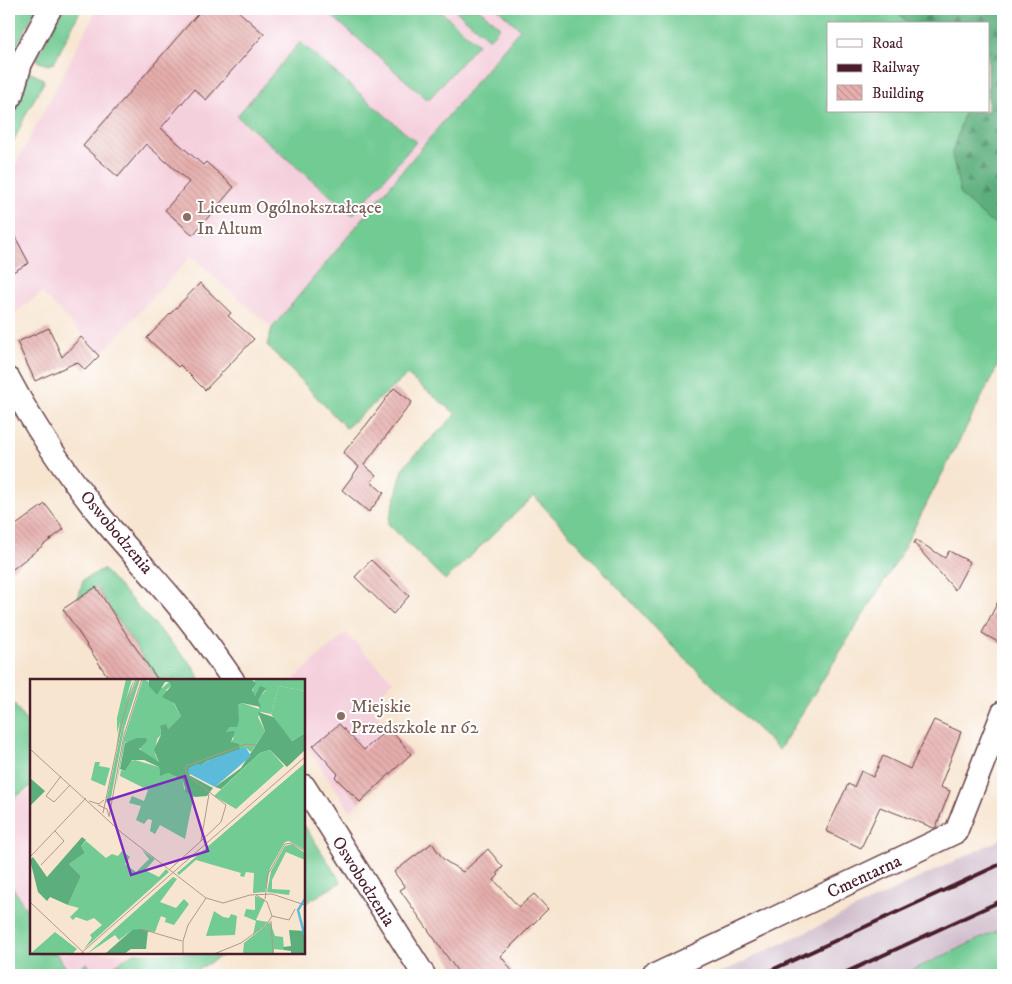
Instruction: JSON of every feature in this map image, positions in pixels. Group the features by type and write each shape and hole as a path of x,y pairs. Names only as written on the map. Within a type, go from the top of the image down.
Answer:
{"street":[{"path":"9,100 12,94 15,70 50,9"},
{"name":"Oswobodzenia","path":"9,379 53,452 98,513 170,597 210,647 232,679"},
{"name":"Cmentarna","path":"655,975 956,832 1003,712"},
{"name":"Oswobodzenia","path":"305,788 424,975"}],"shaded area":[{"name":"Liceum Ogólnokształcące In Altum","path":"97,9 498,9 520,29 272,328 191,256 101,354 42,293 9,316 9,178"},
{"name":"Miejskie Przedszkole nr 62","path":"346,633 393,681 368,705 412,753 350,811 305,744 305,679 294,679"},
{"path":"30,790 30,914 9,882 9,803"},
{"path":"1003,838 1003,948 941,975 716,975"},
{"path":"57,954 132,954 100,975 95,975 87,963 70,974"}],"green space":[{"path":"9,9 36,9 15,49 9,46"},
{"path":"63,9 81,9 54,63 48,65 37,61 37,58"},
{"path":"324,9 438,9 478,44 428,100"},
{"path":"454,9 479,9 500,27 489,39"},
{"path":"498,9 895,9 907,22 827,22 827,112 965,112 952,154 989,221 1003,226 1003,356 898,559 779,750 672,646 534,496 445,580 388,524 404,466 456,414 407,375 346,428 267,345 272,328 520,29"},
{"path":"895,9 1003,9 1003,226 989,221 961,196 952,154 965,112 990,112 990,22 907,22"},
{"path":"300,42 416,142 353,215 237,116"},
{"path":"30,72 43,79 44,82 27,112 9,151 9,113"},
{"path":"103,569 193,666 200,679 157,679 96,587 78,599 83,580"},
{"path":"9,697 30,728 30,787 9,802"},
{"path":"305,827 341,882 305,903"},
{"path":"9,882 30,914 30,954 57,954 70,974 87,963 95,975 9,975"},
{"path":"1003,928 1003,975 902,975"},
{"path":"132,954 224,954 189,975 100,975"}],"building":[{"path":"202,9 236,9 264,34 206,100 194,89 161,128 203,165 206,162 234,187 193,235 165,210 189,182 146,144 118,177 83,146"},
{"path":"9,225 29,263 9,274"},
{"path":"200,283 231,313 228,316 254,339 205,390 180,365 178,367 147,338"},
{"path":"49,328 62,357 81,337 99,356 85,370 77,362 35,381 17,342"},
{"path":"394,388 412,402 364,465 376,475 371,482 384,493 369,512 342,490 359,467 343,453"},
{"path":"45,504 64,529 9,572 9,530"},
{"path":"916,540 945,558 949,551 970,562 955,590 914,543"},
{"path":"371,560 409,596 393,614 355,577"},
{"path":"96,587 157,679 109,679 63,609"},
{"path":"1003,592 1003,645 982,633"},
{"path":"934,720 961,732 940,787 950,791 936,827 934,828 880,807 861,848 826,831 848,784 854,787 861,771 873,777 883,756 910,769"},
{"path":"339,724 364,750 389,728 411,754 360,802 335,777 338,774 313,746"},
{"path":"432,843 444,860 463,872 488,849 503,867 497,873 499,875 494,880 519,907 534,894 548,909 501,956 515,975 460,975 400,890 405,887 394,872"}],"railway":[{"path":"761,975 1003,863"},
{"path":"840,975 1003,900"}],"place":[{"name":"Liceum Ogólnokształcące In Altum","path":"187,217"},
{"name":"Miejskie Przedszkole nr 62","path":"341,716"}]}
